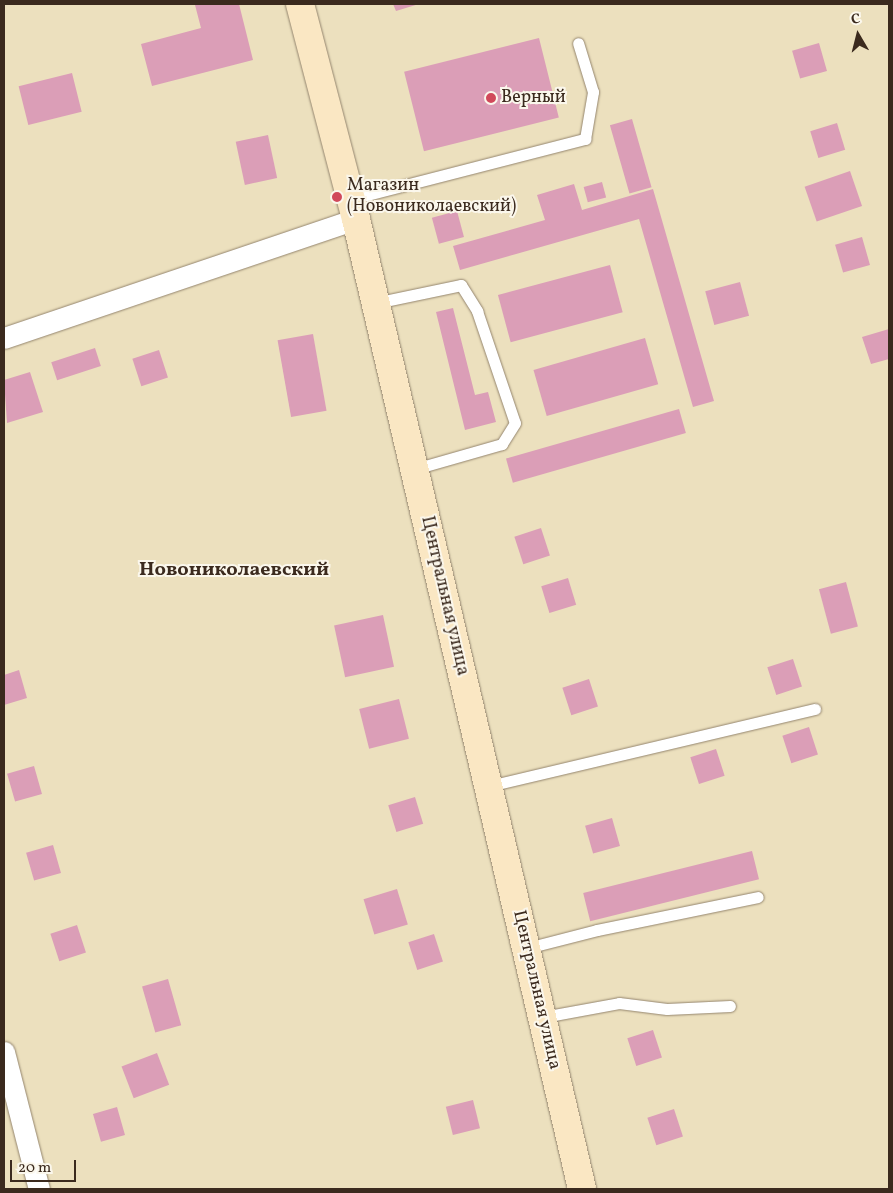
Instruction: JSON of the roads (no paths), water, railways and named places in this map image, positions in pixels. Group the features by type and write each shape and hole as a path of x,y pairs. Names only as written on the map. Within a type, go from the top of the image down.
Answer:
{"main road":[{"name":"Центральная улица","path":"300,4 353,209 415,469 582,1189"}],"street":[{"path":"4,338 353,209"},
{"path":"4,1052 39,1189"}],"lane":[{"path":"353,209 585,139 593,92 578,44"},
{"path":"375,303 461,285 477,311 515,423 502,444 415,469"},
{"path":"489,786 815,709"},
{"path":"526,948 597,930 758,897"},
{"path":"543,1018 619,1003 667,1009 730,1006"}],"place":[{"name":"Верный","path":"491,98"},
{"name":"Магазин (Новониколаевский)","path":"337,197"}],"district":[{"name":"Новониколаевский","path":"234,570"}]}
